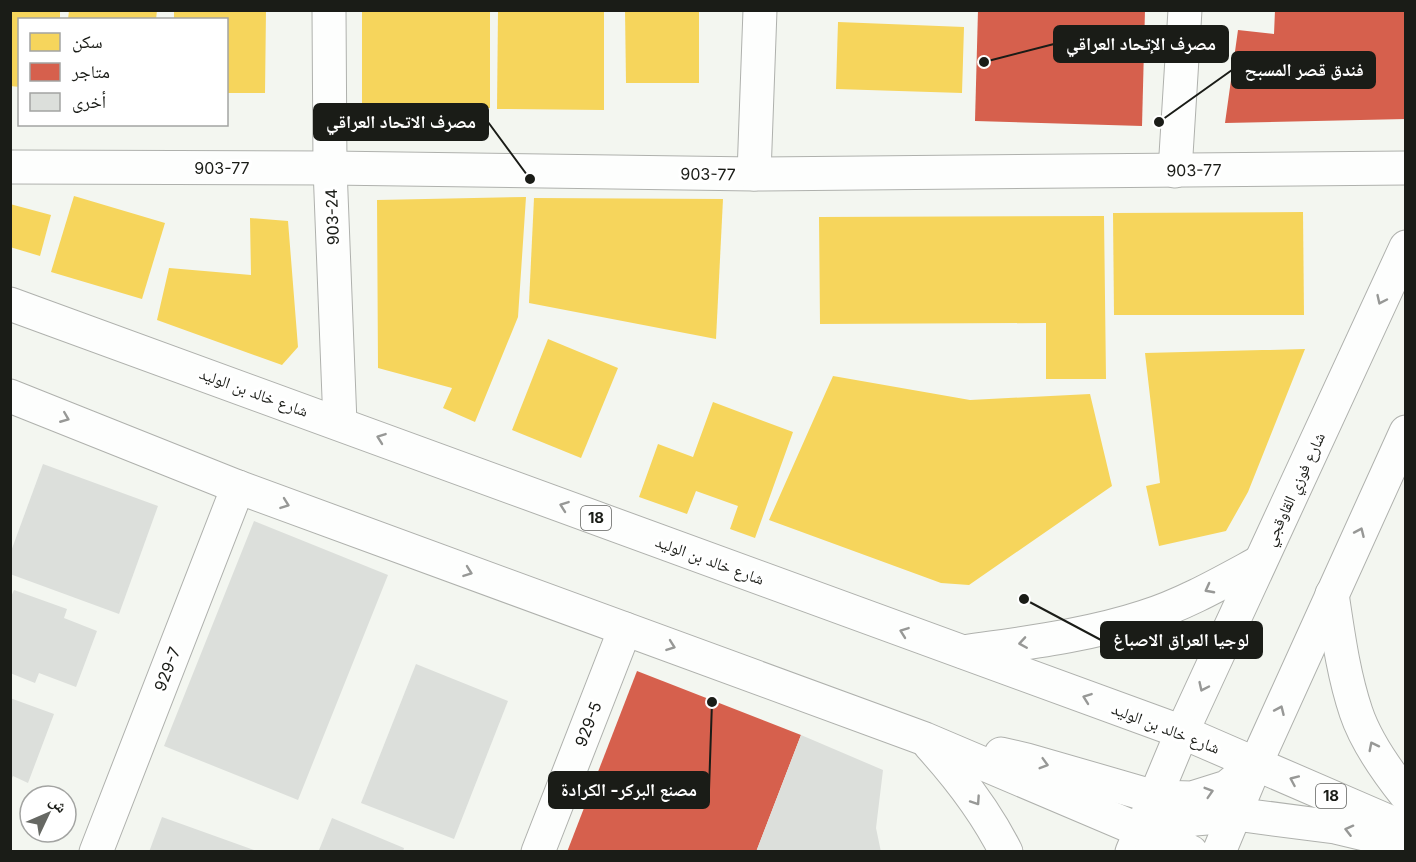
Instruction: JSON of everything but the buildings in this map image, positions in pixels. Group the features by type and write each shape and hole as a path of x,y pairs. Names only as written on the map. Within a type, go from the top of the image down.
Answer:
{"main road":[{"name":"903-24","path":"329,10 330,168 340,423"},
{"path":"754,174 760,10"},
{"path":"1175,171 1185,10"},
{"name":"903-77","path":"10,167 330,168 754,174 1406,168"},
{"name":"شارع فوزي القاوقجي","path":"1137,841 1182,732 1406,247"},
{"name":"شارع خالد بن الوليد","path":"10,304 340,423 960,653 1182,732 1406,829"},
{"path":"10,396 238,487 925,739 1137,841 1191,852"},
{"path":"1219,852 1256,764 1406,432"},
{"name":"929-7","path":"96,852 238,487"},
{"path":"960,653 1086,633 1146,617 1203,593 1260,562"},
{"path":"1332,594 1341,654 1357,713 1384,768 1406,795"},
{"name":"929-5","path":"538,852 625,630"},
{"path":"925,739 1028,760 1155,797 1192,798 1227,787 1256,764"},
{"path":"925,739 963,782 995,830 1006,852"},
{"path":"1137,841 1195,819 1243,816 1335,827 1406,844"}],"place":[{"name":"مصرف الإتحاد العراقي","path":"984,62"},
{"name":"فندق قصر المسبح","path":"1159,122"},
{"name":"مصرف الاتحاد العراقي","path":"530,179"},
{"name":"لوجيا العراق الاصباغ","path":"1024,599"},
{"name":"مصنع البركر- الكرادة","path":"712,702"}]}
